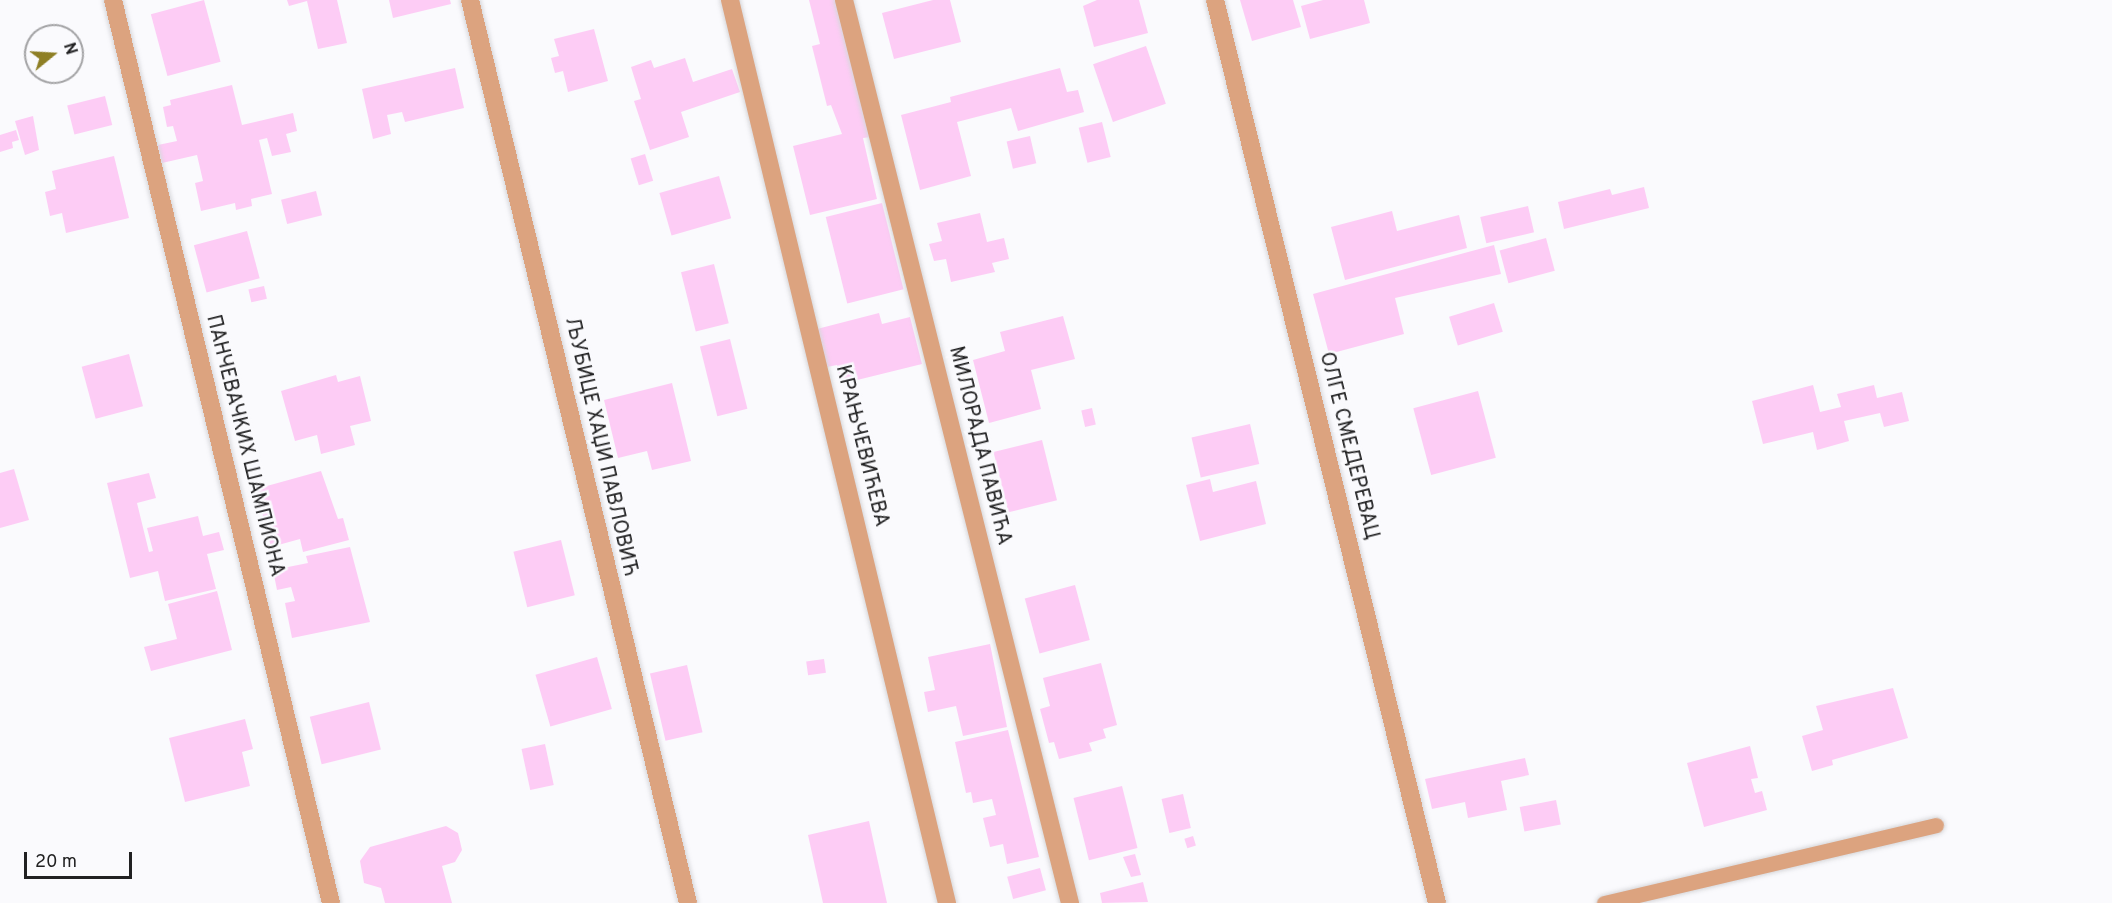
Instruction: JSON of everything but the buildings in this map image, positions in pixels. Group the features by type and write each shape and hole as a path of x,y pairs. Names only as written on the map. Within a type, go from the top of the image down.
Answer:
{"street":[{"name":"ПАНЧЕВАЧКИХ ШАМПИОНА","path":"113,0 331,903"},
{"name":"ЉУБИЦЕ ХАЏИ ПАВЛОВИЋ","path":"470,0 688,903"},
{"name":"КРАЊЧЕВИЋЕВА","path":"730,0 947,903"},
{"name":"МИЛОРАДА ПАВИЋА","path":"844,0 1070,903"},
{"name":"ОЛГЕ СМЕДЕРЕВАЦ","path":"1215,0 1437,903"}],"lane":[{"path":"1604,903 1936,825"}]}
